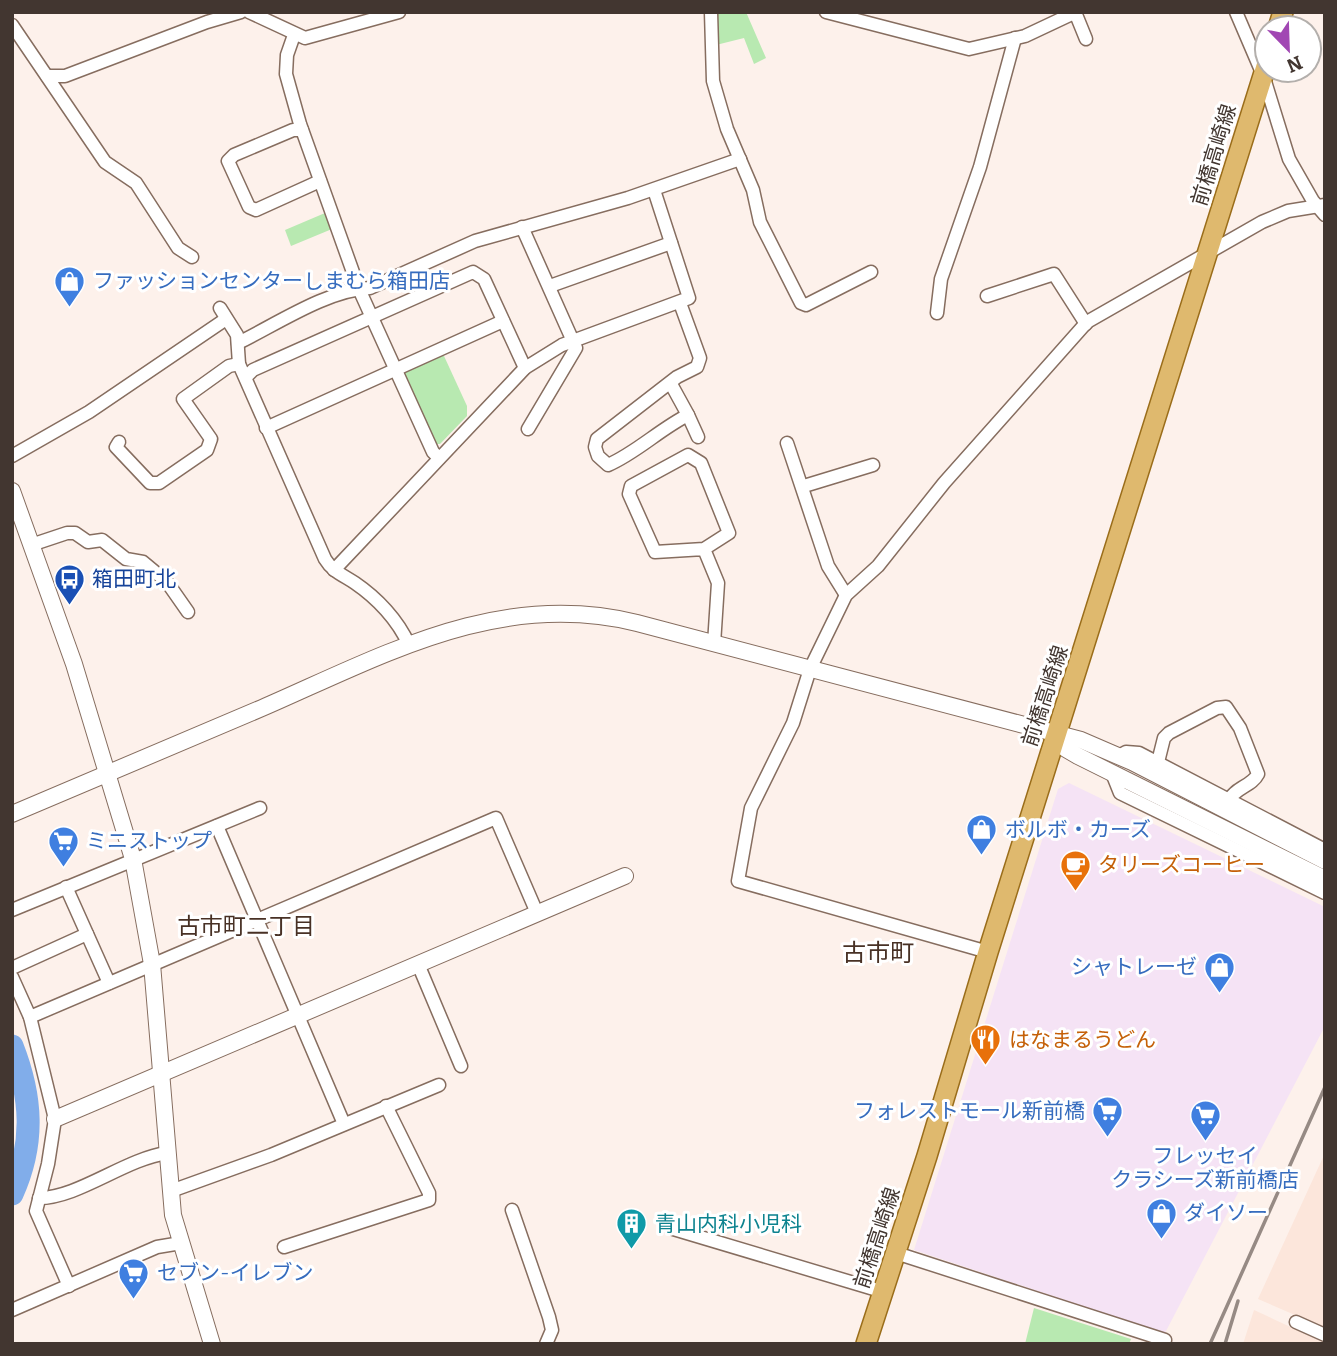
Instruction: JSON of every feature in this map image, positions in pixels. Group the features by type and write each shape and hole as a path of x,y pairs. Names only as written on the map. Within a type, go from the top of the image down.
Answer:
{"main road":[{"name":"前橋高崎線","path":"866,1344 1260,84"}],"street":[{"path":"47,76 65,76 207,22 241,12"},
{"path":"249,12 260,15 294,35 309,38 399,12"},
{"path":"711,12 713,81 753,190 764,231 803,306 871,272"},
{"path":"826,12 969,49 1015,38 1075,12 1086,39"},
{"path":"1236,12 1253,45"},
{"path":"12,24 104,162 136,183 178,248 192,257"},
{"path":"294,35 287,55 286,74 302,130 359,289 439,458"},
{"path":"937,313 941,279 980,167 1015,38"},
{"path":"1269,84 1289,159 1323,209"},
{"path":"302,130 281,135 234,155 229,161 249,207 256,209 320,181"},
{"path":"239,342 320,302 370,288 464,245 654,190 740,159"},
{"path":"334,570 525,369 548,352 574,340 689,298 654,190"},
{"path":"988,951 738,881 751,808 793,723 810,669 846,595 878,566 944,483 1086,324 1105,310 1288,211 1323,209"},
{"path":"522,228 576,348 572,359 528,429"},
{"path":"550,286 671,243"},
{"path":"247,376 253,370 472,272 484,279 525,369"},
{"path":"987,296 1054,274 1086,324"},
{"path":"680,303 700,358 697,367 597,439 595,447 598,456 608,465 616,462 646,439 688,415"},
{"path":"12,456 89,412 223,313 239,342 239,364 247,376 266,428 325,559 334,570 364,590 394,618 409,645"},
{"path":"266,428 503,321"},
{"path":"119,442 116,447 150,483 159,482 207,450 211,439 183,399 229,366 239,364"},
{"path":"671,384 698,437"},
{"path":"787,443 804,486 828,566 846,595"},
{"path":"688,455 696,457 701,463 729,533 704,548 654,552 629,494 631,485 688,455"},
{"path":"804,486 873,465"},
{"path":"12,491 109,773 133,859 152,964 171,1191 181,1243 212,1344"},
{"path":"31,545 67,533 75,533 88,542 102,540 126,559 139,558 144,562 167,582 188,612"},
{"path":"704,548 718,583 714,644"},
{"path":"12,814 433,634 495,619 560,614 620,619 1081,740 1125,759 1325,861"},
{"path":"1158,762 1166,735 1217,708 1226,707 1240,728 1258,774 1254,780 1234,791 1229,800"},
{"path":"1056,735 1066,749 1119,778 1325,879"},
{"path":"1125,759 1134,751 1325,850"},
{"path":"1119,778 1120,793 1325,893"},
{"path":"12,910 260,808"},
{"path":"30,1017 496,818 537,913"},
{"path":"217,826 344,1124"},
{"path":"55,1119 625,876"},
{"path":"66,887 109,983"},
{"path":"12,968 87,934"},
{"path":"418,964 461,1066"},
{"path":"12,977 30,1017 55,1119 36,1211 69,1286"},
{"path":"171,1191 258,1160 439,1085"},
{"path":"284,1247 429,1200 429,1193 386,1106"},
{"path":"39,1198 56,1195 145,1157 167,1153"},
{"path":"512,1210 552,1330 546,1344"},
{"path":"670,1228 884,1292"},
{"path":"12,1310 157,1247 181,1243"},
{"path":"896,1253 1165,1340"},
{"path":"1296,1322 1325,1335"}],"shaded area":[{"name":"フォレストモール新前橋","path":"1069,783 1325,907 1325,1026 1165,1333 914,1250 1058,789"},
{"path":"1325,1153 1325,1328 1258,1299"},
{"path":"1254,1310 1325,1343 1325,1344 1243,1344"}],"green space":[{"path":"716,12 746,12 766,58 754,64 744,38 716,45"},
{"path":"325,213 332,229 291,246 285,230"},
{"path":"440,355 444,356 467,406 467,416 440,444 435,444 403,375 407,369"},
{"path":"1034,1308 1131,1339 1129,1344 1025,1344"}],"waterway":[{"path":"12,1046 24,1083 28,1120 25,1157 12,1194"}],"railway":[{"path":"1210,1344 1325,1087"},
{"path":"1225,1344 1238,1301"}],"place":[{"name":"ファッションセンターしまむら箱田店","path":"70,308"},
{"name":"箱田町北","path":"69,606"},
{"name":"ボルボ・カーズ","path":"982,857"},
{"name":"ミニストップ","path":"63,868"},
{"name":"タリーズコーヒー","path":"1075,892"},
{"name":"シャトレーゼ","path":"1220,994"},
{"name":"はなまるうどん","path":"986,1067"},
{"name":"フォレストモール新前橋","path":"1108,1138"},
{"name":"フレッセイ クラシーズ新前橋店","path":"1205,1143"},
{"name":"ダイソー","path":"1161,1240"},
{"name":"青山内科小児科","path":"632,1251"},
{"name":"セブン-イレブン","path":"134,1300"}],"district":[{"name":"古市町二丁目","path":"246,926"},
{"name":"古市町","path":"878,953"}]}
